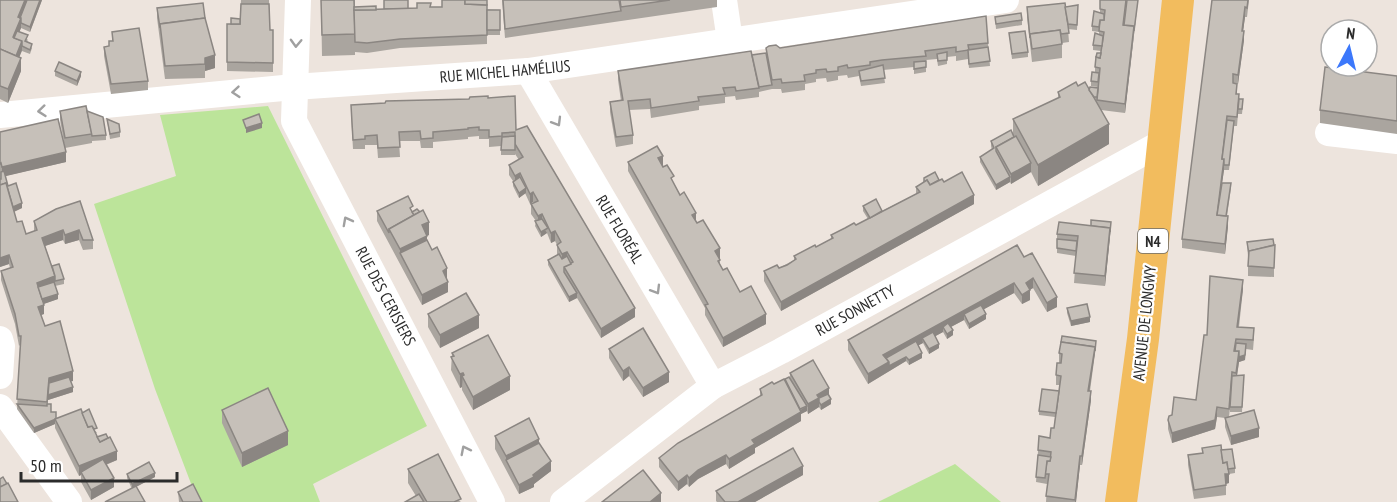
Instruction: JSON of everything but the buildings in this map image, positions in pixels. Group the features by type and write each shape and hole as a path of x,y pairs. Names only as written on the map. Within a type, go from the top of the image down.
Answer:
{"main road":[{"name":"AVENUE DE LONGWY","path":"1121,502 1143,339 1178,0"}],"street":[{"name":"RUE DES CERISIERS","path":"298,0 294,121 492,502"},
{"path":"724,0 730,42"},
{"name":"RUE MICHEL HAMÉLIUS","path":"0,115 294,87 528,71 1006,0"},
{"name":"RUE FLORÉAL","path":"528,71 713,386"},
{"path":"1328,133 1397,141"},
{"name":"RUE SONNETTY","path":"563,502 713,386 1162,142"},
{"path":"0,339 2,346 0,376"},
{"path":"0,407 69,502"}],"green space":[{"path":"268,106 427,426 313,484 320,502 198,502 155,389 94,204 176,176 160,115"},
{"path":"955,464 1001,502 878,502"}]}
